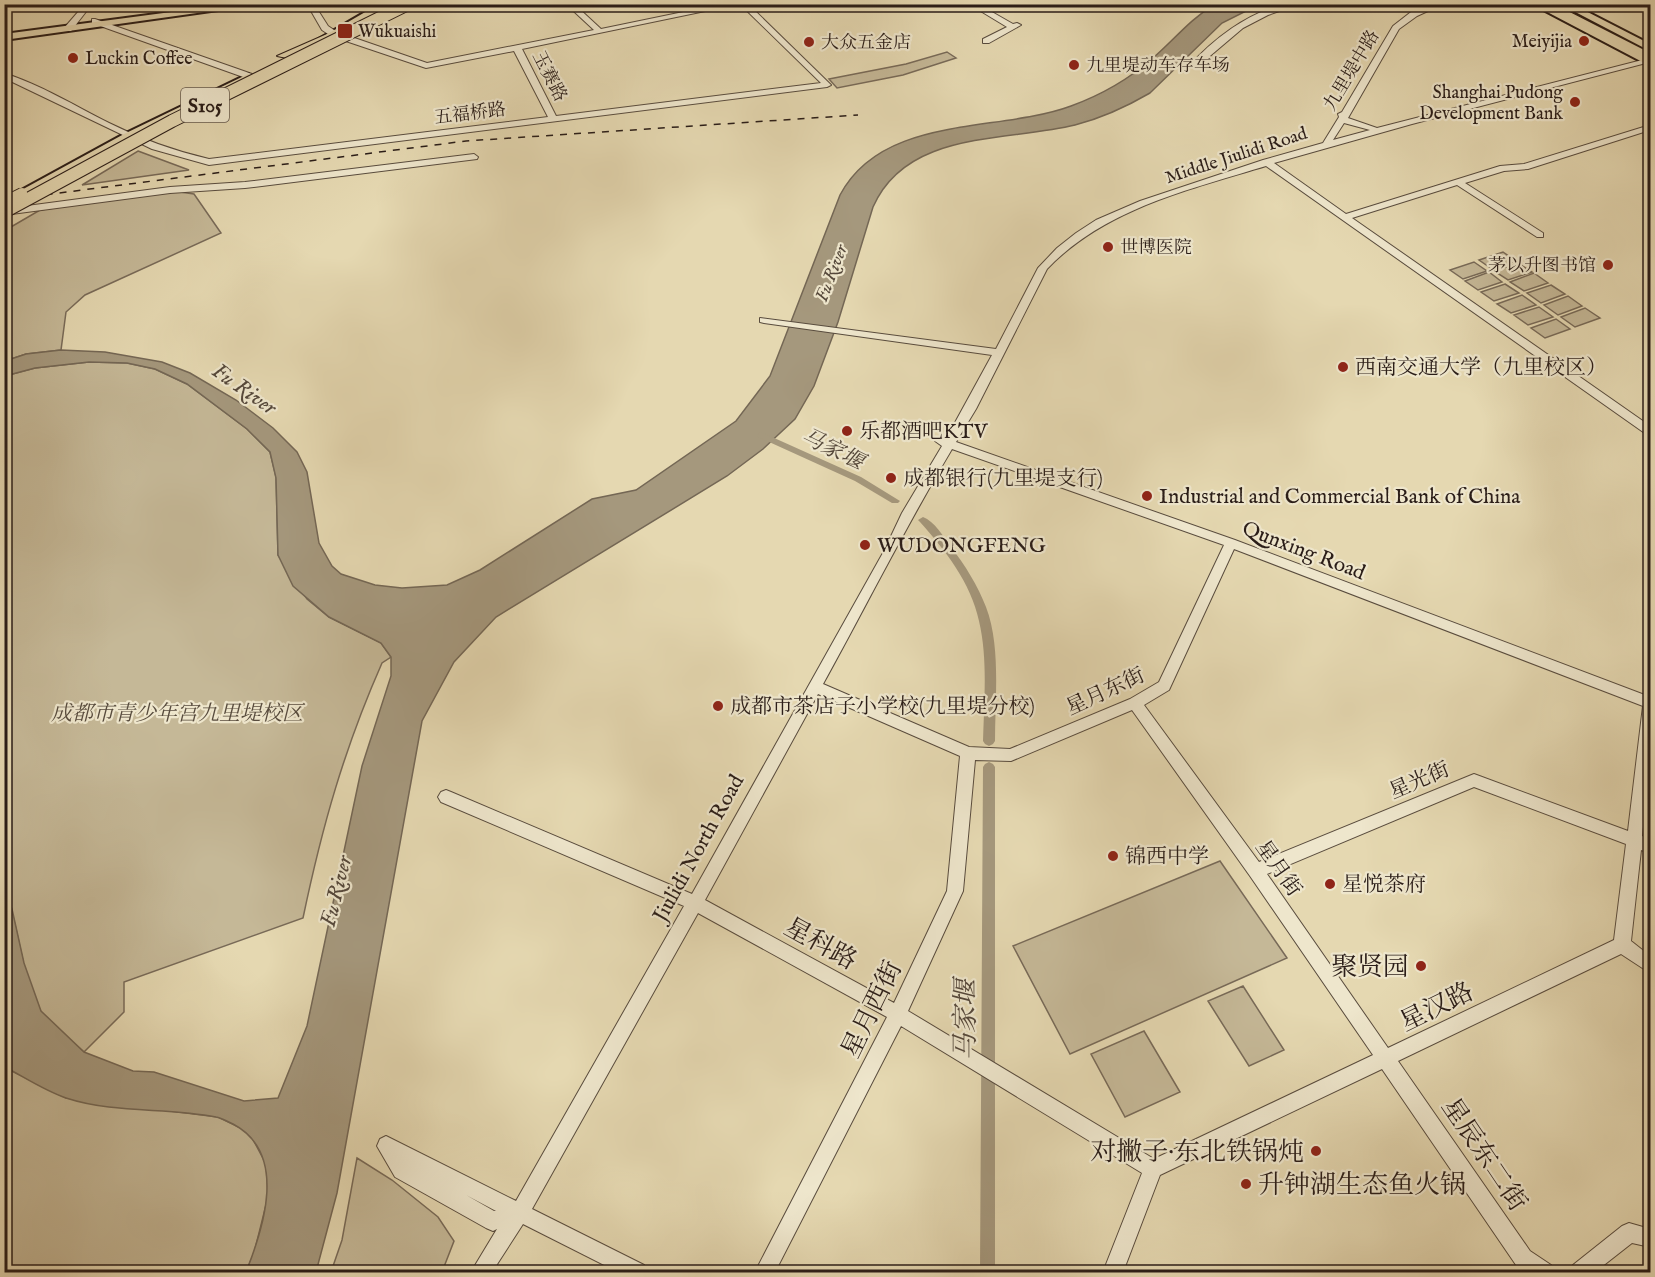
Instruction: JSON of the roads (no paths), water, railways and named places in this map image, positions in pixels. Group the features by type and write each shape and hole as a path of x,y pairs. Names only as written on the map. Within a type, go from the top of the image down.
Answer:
{"highway":[{"name":"S105","path":"50,185 396,4"},
{"name":"S105","path":"10,207 172,121 408,4"},
{"path":"1537,4 1550,7 1650,58"},
{"path":"50,185 62,169 99,147 283,56 334,34"},
{"path":"50,185 269,79 325,48"}],"main road":[{"path":"4,35 225,4"},
{"path":"98,23 257,4"},
{"path":"10,207 129,136 334,34 387,4"},
{"path":"129,136 325,48 413,4"},
{"path":"1564,4 1650,48"}],"street":[{"path":"69,27 89,4"},
{"path":"310,4 326,28 334,34"},
{"path":"569,4 599,31"},
{"name":"玉赛路","path":"334,34 426,66 736,4"},
{"name":"五福桥路","path":"4,75 39,89 129,136 189,159 209,162 827,85 743,4"},
{"path":"972,4 1016,26 986,41"},
{"path":"1194,65 1235,27 1257,15 1297,4"},
{"name":"九里堤中路","path":"1327,143 1342,114 1396,28 1413,14 1440,4"},
{"path":"98,23 249,76"},
{"name":"玉赛路","path":"517,48 553,119"},
{"name":"Middle Jiulidi Road","path":"946,442 999,353 1043,268 1055,253 1081,232 1125,209 1327,143 1650,58"},
{"path":"1342,114 1344,120 1349,123 1380,129"},
{"path":"1346,217 1503,168 1525,167 1650,127"},
{"path":"50,185 129,136"},
{"path":"10,207 170,190 245,185 474,157"},
{"path":"1266,162 1650,431"},
{"path":"1458,182 1540,235"},
{"path":"766,321 999,353"},
{"name":"Qunxing Road","path":"946,442 1232,543 1650,703"},
{"name":"Jiulidi North Road","path":"481,1272 519,1213 695,903 890,551 946,442"},
{"name":"星月东街","path":"815,687 968,753 1011,755 1135,703 1164,686 1232,543"},
{"name":"星月街","path":"1135,703 1387,1059"},
{"path":"1650,703 1642,842 1622,945 1650,965"},
{"name":"星月西街","path":"765,1272 898,1014 956,891 968,753"},
{"name":"星光街","path":"1256,871 1474,780 1642,842"},
{"name":"星科路","path":"446,797 695,903 898,1014 1154,1169"},
{"name":"星汉路","path":"1154,1169 1622,945"},
{"name":"星辰东二街","path":"1387,1059 1523,1258 1544,1272"},
{"path":"519,1213 493,1221 402,1170 386,1145 637,1272"},
{"path":"1113,1272 1154,1169"},
{"path":"1580,1272 1629,1233 1650,1238"}],"water":[{"name":"Fu River","path":"1214,5 1258,5 1222,23 1150,93 1132,103 1075,125 960,144 933,152 909,164 889,182 873,207 838,322 814,386 795,419 763,449 727,476 496,617 454,662 422,721 337,1193 316,1272 246,1272 264,1213 267,1192 266,1172 261,1153 250,1137 233,1124 197,1114 85,1103 50,1092 5,1067 4,891 12,909 24,963 41,1011 84,1052 133,1071 154,1072 244,1101 278,1098 307,1026 362,766 391,676 391,657 381,643 329,617 293,586 278,555 276,478 270,452 247,429 187,384 155,369 127,363 89,362 35,368 5,376 5,361 26,354 61,350 105,352 162,362 190,373 236,400 273,428 297,452 307,472 319,543 332,566 341,574 375,585 402,588 447,585 480,570 592,499 636,490 736,421 770,376 840,195 859,169 884,151 913,138 944,130 1042,114 1093,97 1144,66 1190,23"}],"waterway":[{"name":"马家堰","path":"761,435 858,479 895,501"},
{"name":"马家堰","path":"923,520 956,561 970,584 985,621 989,655 989,741"},
{"name":"马家堰","path":"987,1272 989,767"}],"railway":[{"path":"4,200 466,141 858,115"}],"place":[{"name":"Wukuaishi","path":"345,31"},
{"name":"Meiyijia","path":"1584,41"},
{"name":"大众五金店","path":"809,42"},
{"name":"Luckin Coffee","path":"73,58"},
{"name":"九里堤动车存车场","path":"1074,65"},
{"name":"Shanghai Pudong Development Bank","path":"1575,102"},
{"name":"世博医院","path":"1108,247"},
{"name":"茅以升图书馆","path":"1608,265"},
{"name":"西南交通大学（九里校区）","path":"1343,367"},
{"name":"乐都酒吧KTV","path":"847,431"},
{"name":"成都银行(九里堤支行)","path":"891,478"},
{"name":"Industrial and Commercial Bank of China","path":"1147,496"},
{"name":"WUDONGFENG","path":"865,545"},
{"name":"成都市茶店子小学校(九里堤分校)","path":"718,706"},
{"name":"锦西中学","path":"1113,856"},
{"name":"星悦茶府","path":"1330,884"},
{"name":"聚贤园","path":"1421,966"},
{"name":"对撇子·东北铁锅炖","path":"1316,1151"},
{"name":"升钟湖生态鱼火锅","path":"1246,1184"}],"park label":[{"name":"成都市青少年宫九里堤校区","path":"177,713"}]}
